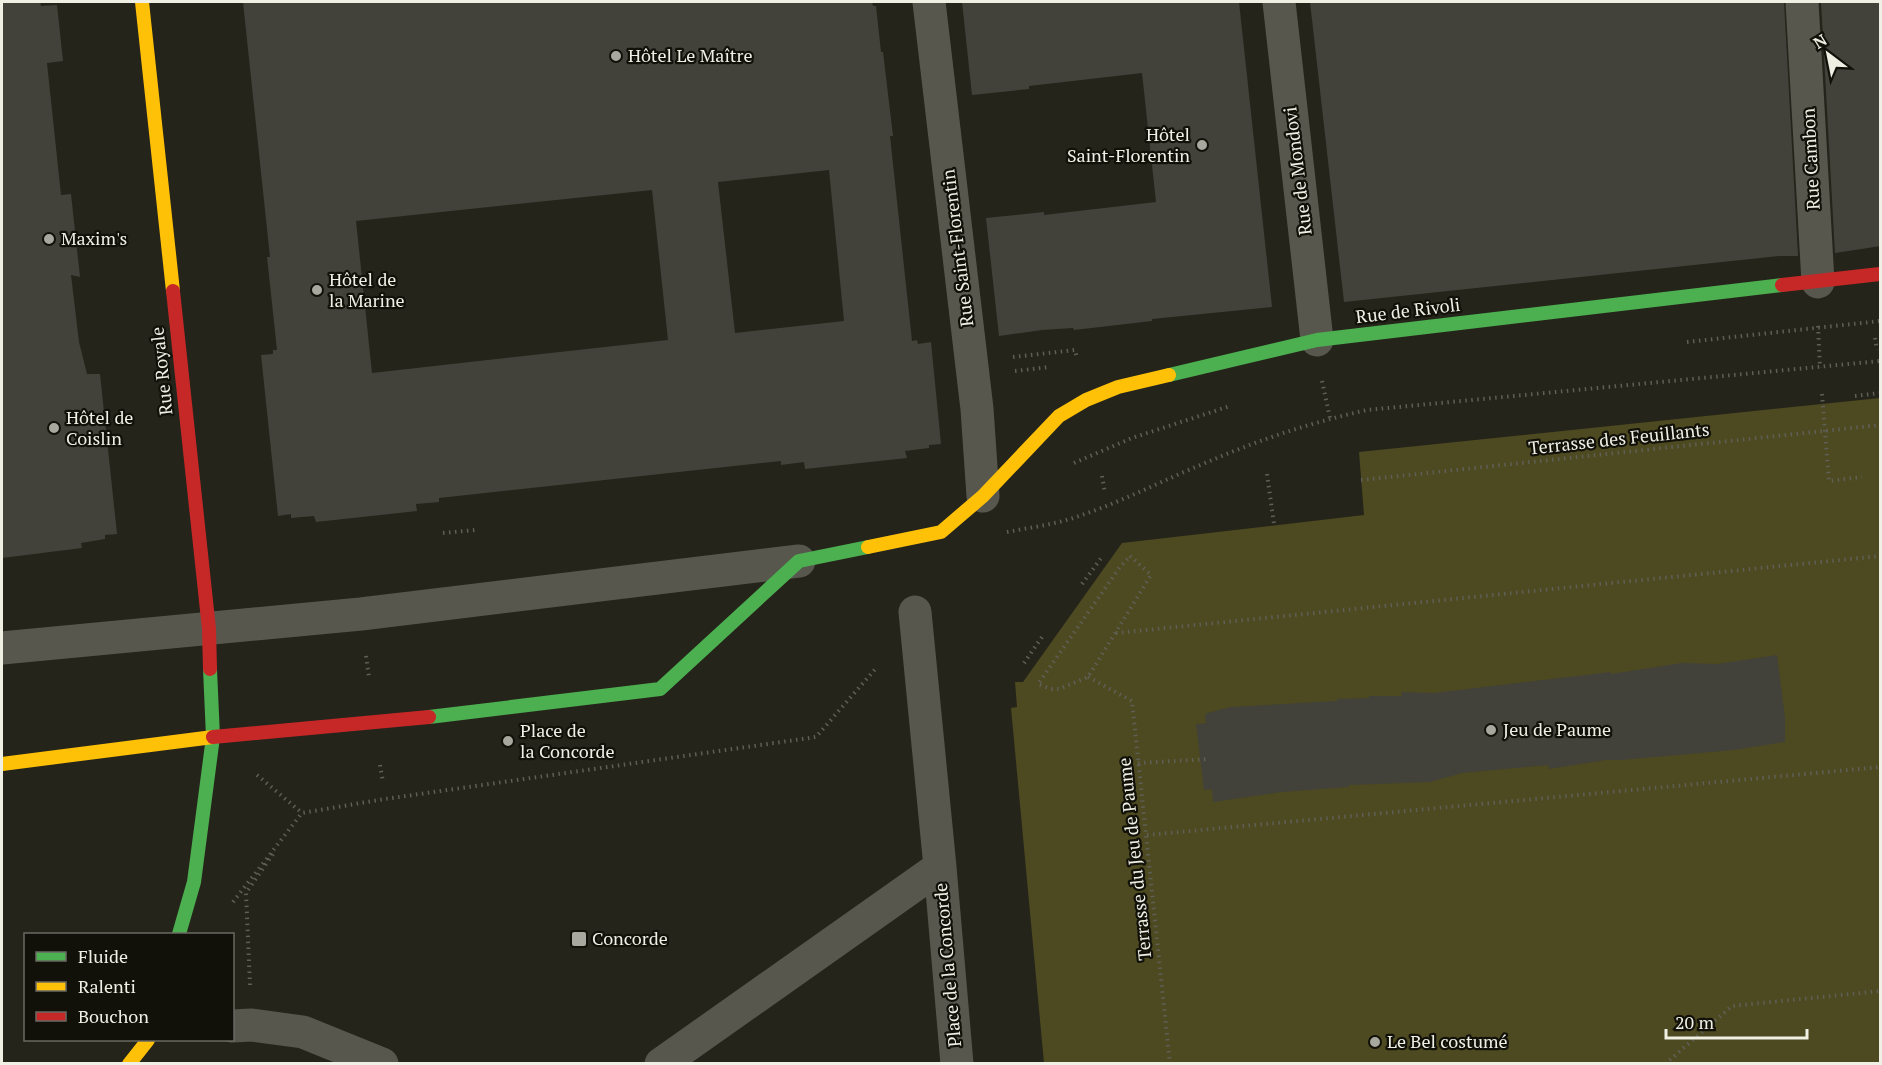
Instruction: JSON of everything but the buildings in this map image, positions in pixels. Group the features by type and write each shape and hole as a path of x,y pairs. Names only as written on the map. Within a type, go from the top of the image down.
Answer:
{"street":[{"name":"Rue Royale","path":"142,2 209,629 213,737"},
{"name":"Rue Saint-Florentin","path":"928,2 977,409 983,496"},
{"name":"Rue de Mondovi","path":"1279,2 1317,340"},
{"name":"Rue Cambon","path":"1802,2 1818,282"},
{"name":"Rue de Rivoli","path":"983,496 1059,416 1086,400 1118,387 1317,340 1881,274"},
{"path":"2,648 361,614 800,561 941,532 983,496"},
{"path":"2,764 213,737 405,720 660,689 800,561"},
{"name":"Place de la Concorde","path":"915,612 957,1064"},
{"path":"179,933 194,882 213,737"},
{"name":"Place de la Concorde","path":"661,1064 940,867"},
{"path":"242,1025 303,1032 382,1064"}],"path":[{"path":"1678,343 1881,321"},
{"path":"1875,338 1877,350"},
{"path":"1003,359 1075,350 1077,360"},
{"path":"1002,533 1068,520 1269,438 1330,418 1367,410 1881,361"},
{"path":"1015,371 1050,367"},
{"path":"1855,396 1881,393"},
{"path":"1822,394 1829,481 1862,477"},
{"path":"1067,466 1132,438 1232,405"},
{"name":"Terrasse des Feuillants","path":"1361,480 1881,425"},
{"path":"1267,474 1274,524"},
{"path":"1102,476 1105,493"},
{"path":"443,533 475,530"},
{"path":"1130,556 1151,575 1088,677 1059,689 1051,689 1038,684 1130,556"},
{"path":"1116,633 1881,556"},
{"path":"1082,584 1102,557"},
{"path":"1024,663 1044,634"},
{"path":"366,656 369,677"},
{"name":"Terrasse du Jeu de Paume","path":"1088,677 1132,701 1170,1064"},
{"path":"1138,763 1209,759"},
{"path":"380,761 382,782"},
{"path":"1147,835 1881,767"},
{"path":"229,907 302,813 246,893 242,1025"},
{"path":"1665,1064 1732,1006 1881,991"}],"shaded area":[{"path":"1880,398 1880,1063 1044,1063 1011,708 1017,707 1015,682 1023,682 1122,543 1364,515 1359,452"}],"traffic: fast":[{"path":"1169,375 1317,340 1782,285"},
{"path":"429,717 660,689 799,561 868,547"},
{"path":"179,933 194,882 213,737 210,669"}],"traffic: slow":[{"path":"142,2 173,291"},
{"path":"868,547 941,532 983,496 1059,416 1086,400 1118,387 1169,375"},
{"path":"2,764 213,737"},
{"path":"129,1064 147,1041"}],"traffic: jam":[{"path":"1782,285 1880,274"},
{"path":"173,291 209,629 210,669"},
{"path":"213,737 429,717"}],"place":[{"name":"Hôtel Le Maître","path":"616,56"},
{"name":"Hôtel Saint-Florentin","path":"1202,145"},
{"name":"Maxim's","path":"49,239"},
{"name":"Hôtel de la Marine","path":"317,290"},
{"name":"Hôtel de Coislin","path":"54,428"},
{"name":"Jeu de Paume","path":"1491,730"},
{"name":"Place de la Concorde","path":"508,741"},
{"name":"Concorde","path":"579,939"},
{"name":"Le Bel costumé","path":"1375,1042"}]}
